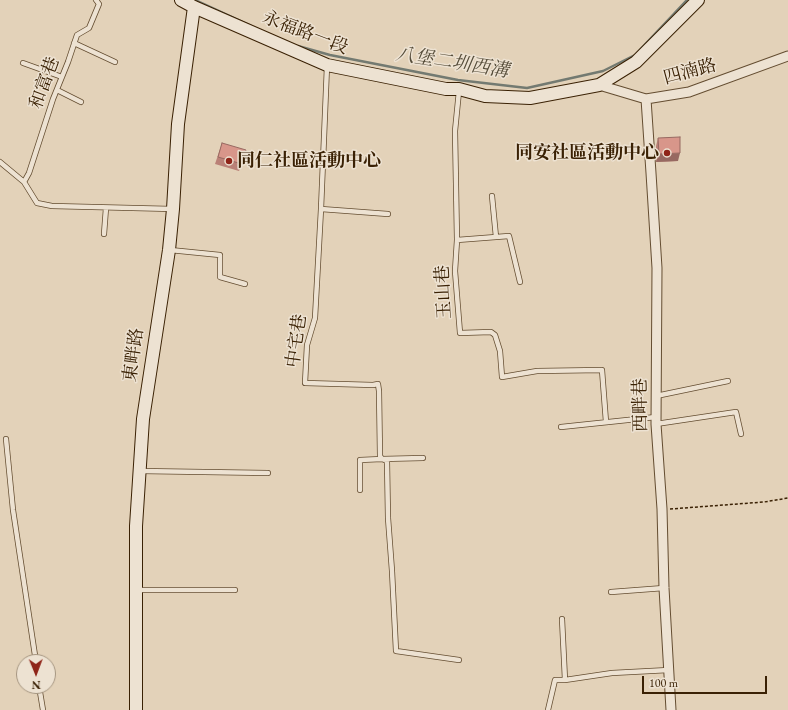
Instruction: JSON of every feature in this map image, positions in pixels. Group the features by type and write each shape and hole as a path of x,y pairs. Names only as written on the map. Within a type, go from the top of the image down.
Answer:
{"street":[{"name":"永福路一段","path":"181,0 327,65 446,89 459,89 485,96 530,98 599,85 636,62 698,0"},
{"name":"東畔路","path":"136,710 136,526 143,419 169,250 178,124 194,7"},
{"name":"四湳路","path":"599,85 646,99 689,92 788,56"},
{"name":"西畔巷","path":"646,99 657,268 656,420 662,509 664,588 671,710"}],"lane":[{"name":"和富巷","path":"24,182 29,173 53,99 77,35 89,28 99,4 96,0"},
{"path":"74,43 115,62"},
{"path":"23,63 62,77"},
{"name":"中宅巷","path":"327,65 315,318 306,344 305,383 378,384 380,456 382,459 387,461 388,518 396,651 459,660"},
{"name":"玉山巷","path":"459,89 455,131 457,240 456,270 460,333 491,332 495,335 500,351 502,377 536,371 602,370 606,422"},
{"path":"57,90 80,102"},
{"path":"0,162 24,182 36,203 52,206 173,209"},
{"path":"492,196 496,237"},
{"path":"104,234 106,208"},
{"path":"321,210 388,214"},
{"path":"457,240 509,236 520,282"},
{"path":"169,250 220,255 220,277 245,284"},
{"path":"656,396 728,381"},
{"path":"561,427 736,412 741,434"},
{"path":"6,439 13,510 35,654"},
{"path":"360,490 360,460 423,458"},
{"path":"140,471 268,473"},
{"path":"612,592 664,588"},
{"path":"136,590 235,590"},
{"path":"562,619 565,680"},
{"path":"548,710 555,680 565,680 612,673 669,670"},
{"path":"40,694 43,710"}],"path":[{"path":"662,509 764,502 788,498"}],"building":[{"path":"680,137 680,153 659,154 658,138"},
{"path":"222,143 246,150 242,164 218,157"}],"waterway":[{"name":"八堡二圳西溝","path":"195,0 251,26"},
{"name":"八堡二圳西溝","path":"298,46 330,55 458,80 527,88 603,71 635,55 687,0"}],"place":[{"name":"同安社區活動中心","path":"667,153"},
{"name":"同仁社區活動中心","path":"229,161"}]}
